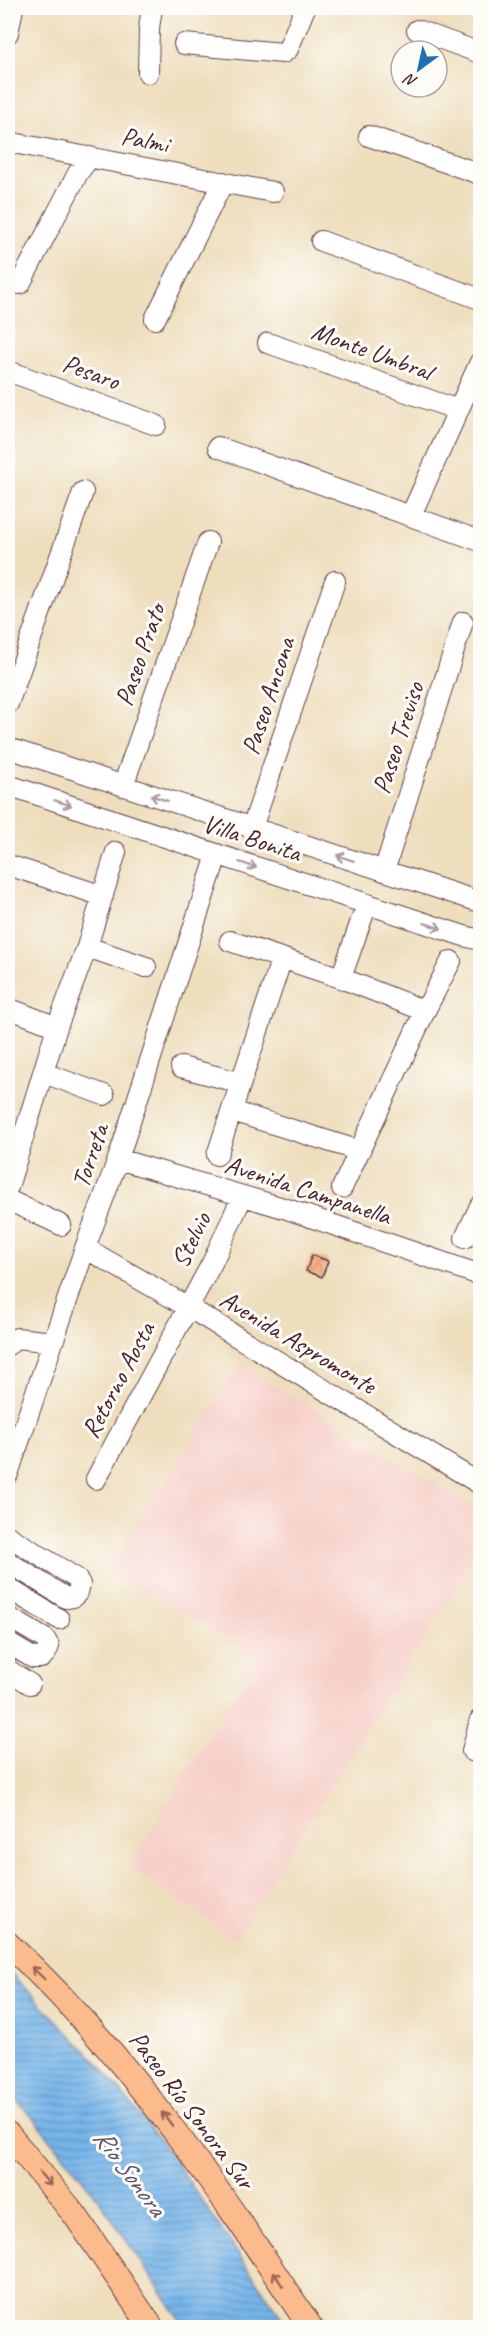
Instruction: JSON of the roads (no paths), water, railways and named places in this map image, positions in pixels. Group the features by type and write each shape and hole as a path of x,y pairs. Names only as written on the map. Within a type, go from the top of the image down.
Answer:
{"main road":[{"name":"Paseo Río Sonora Sur","path":"8,1944 78,2012 171,2125 242,2224 311,2328"},
{"path":"8,2134 75,2215 152,2328"}],"street":[{"path":"8,33 13,8"},
{"path":"148,73 152,8"},
{"path":"184,44 283,53 288,49 305,8"},
{"path":"417,30 480,53"},
{"path":"369,136 480,174"},
{"name":"Palmi","path":"8,142 273,192"},
{"path":"20,284 78,173 90,158"},
{"path":"155,319 223,182"},
{"path":"321,241 480,299"},
{"name":"Monte Umbral","path":"268,342 458,410"},
{"path":"411,515 480,362"},
{"name":"Pesaro","path":"8,371 156,424"},
{"path":"218,447 480,541"},
{"path":"8,704 83,492"},
{"name":"Paseo Prato","path":"123,786 208,542"},
{"name":"Paseo Ancona","path":"252,828 335,581"},
{"name":"Paseo Treviso","path":"384,871 463,622"},
{"name":"Villa Bonita","path":"8,748 480,902"},
{"name":"Villa Bonita","path":"8,785 480,940"},
{"path":"8,1187 57,1027 87,947 116,852"},
{"name":"Torreta","path":"8,1474 85,1248 118,1159 217,855"},
{"path":"8,865 103,896"},
{"path":"341,978 367,904"},
{"path":"230,940 341,978 425,1011"},
{"path":"87,947 146,967"},
{"path":"217,1155 282,958"},
{"path":"342,1188 451,961"},
{"path":"8,1008 57,1027"},
{"path":"181,1067 241,1083"},
{"path":"44,1073 104,1095"},
{"path":"232,1111 360,1151"},
{"name":"Avenida Campanella","path":"118,1159 287,1209 480,1275"},
{"name":"Stelvio","path":"188,1307 212,1263 242,1197"},
{"path":"8,1200 61,1225"},
{"path":"465,1238 480,1206"},
{"name":"Avenida Aspromonte","path":"85,1248 188,1307 480,1484"},
{"name":"Retorno Aosta","path":"96,1479 188,1307"},
{"path":"8,1345 17,1338 53,1342"},
{"path":"8,1536 76,1578 80,1584 78,1592 73,1597 66,1598 8,1562"},
{"path":"8,1588 59,1619"},
{"path":"8,1617 45,1639 49,1646 41,1658 33,1658 8,1643"},
{"path":"8,1670 30,1684"},
{"path":"472,1751 480,1720"}],"water":[{"name":"Rio Sonora","path":"8,1970 97,2062 163,2144 288,2327 185,2327 97,2197 35,2120 8,2091"}]}
